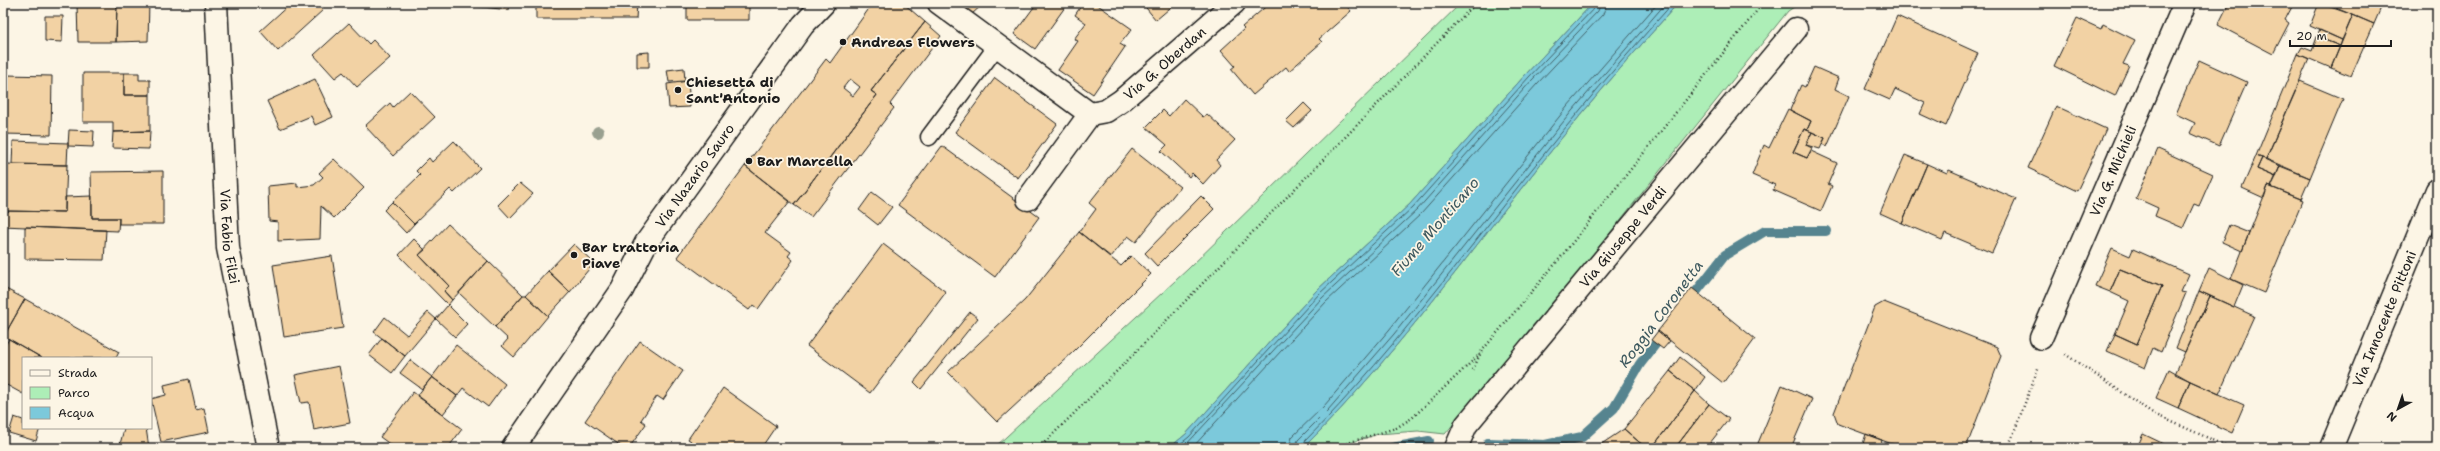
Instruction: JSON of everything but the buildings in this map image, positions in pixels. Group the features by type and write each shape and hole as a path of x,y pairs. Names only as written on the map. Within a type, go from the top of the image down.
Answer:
{"street":[{"name":"Via Nazario Sauro","path":"803,25 813,3"},
{"name":"Via Nazario Sauro","path":"513,448 622,290 646,243 803,25 824,3"},
{"path":"939,3 1090,114 1028,199"},
{"name":"Via G. Oberdan","path":"1090,114 1106,111 1121,101 1234,3"},
{"name":"Via G. Michieli","path":"2045,341 2185,3"},
{"name":"Via Fabio Filzi","path":"218,9 228,248 268,448"},
{"name":"Via Giuseppe Verdi","path":"1456,448 1466,426 1796,29"},
{"name":"Via Innocente Pittoni","path":"2331,448 2437,190"}],"lane":[{"path":"929,137 997,46"}],"path":[{"path":"1039,448 1124,364 1476,3"},
{"path":"1331,448 1396,428 1412,418 1481,352 1561,257 1762,3"},
{"path":"2008,448 2044,352 2045,341 2154,414 2231,448"},
{"path":"1471,373 1481,352"}],"green space":[{"path":"1461,3 1593,3 1526,74 1410,204 1316,291 1186,434 1169,448 994,448 1188,269"},
{"path":"1678,3 1800,3 1788,11 1513,354 1445,434 1418,431 1378,434 1334,448 1303,448 1376,369 1411,328 1579,117"}],"water":[{"name":"Fiume Monticano","path":"1593,3 1678,3 1579,117 1411,328 1340,409 1303,448 1169,448 1186,434 1316,291 1410,204 1526,74"}],"waterway":[{"name":"Roggia Coronetta","path":"1689,301 1725,255 1765,231 1826,231"},
{"name":"Roggia Coronetta","path":"1488,443 1545,445 1582,437 1614,408 1640,364 1664,333"},
{"name":"Roggia Coronetta","path":"1392,448 1429,441"}],"place":[{"name":"Andreas Flowers","path":"843,42"},
{"name":"Chiesetta di Sant'Antonio","path":"678,90"},
{"name":"Bar Marcella","path":"749,161"},
{"name":"Bar trattoria Piave","path":"574,255"}]}
